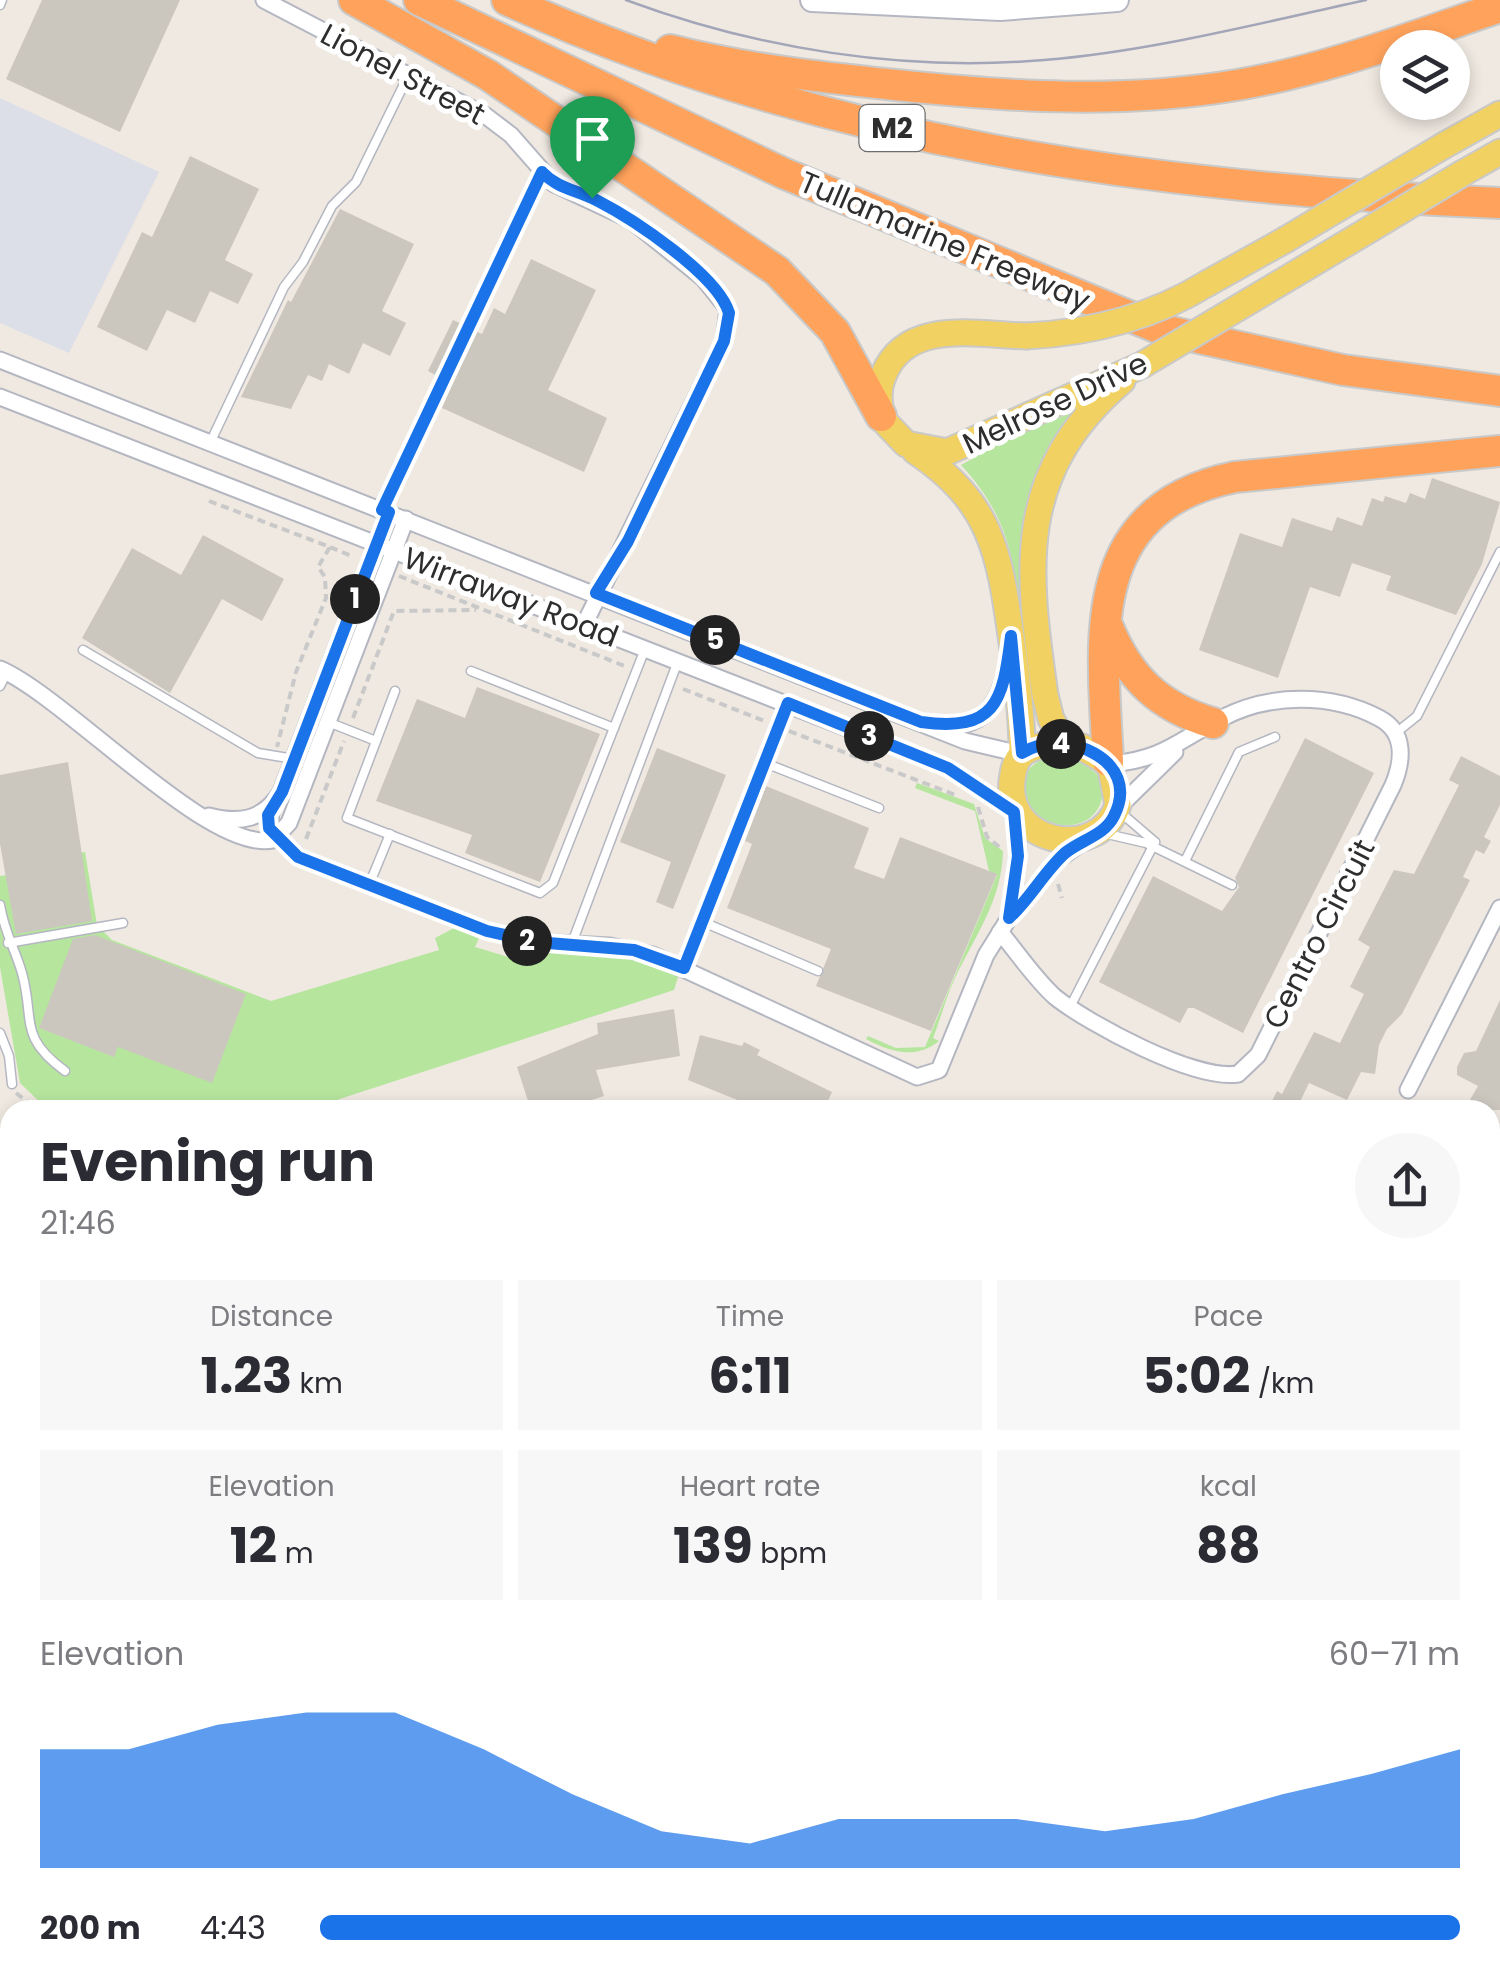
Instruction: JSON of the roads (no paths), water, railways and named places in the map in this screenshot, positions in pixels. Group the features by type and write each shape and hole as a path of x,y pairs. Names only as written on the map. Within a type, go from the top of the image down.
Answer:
{"highway":[{"path":"354,0 488,75 778,271 834,332 890,428"},
{"name":"Tullamarine Freeway","path":"419,0 783,173 1163,330 1343,370 1500,391"},
{"name":"M2","path":"507,0 691,76 788,104 976,146 1077,165 1294,193 1500,202"},
{"path":"531,0 652,45 758,70 966,94 1084,99 1239,85 1340,60 1500,7"},
{"path":"1109,763 1103,615 1108,590 1125,551 1148,520 1182,493 1235,477 1500,451"},
{"path":"1103,615 1122,660 1138,682 1186,714 1213,723"}],"main road":[{"path":"812,0 1000,10 1117,0"},
{"name":"Melrose Drive","path":"1500,114 1181,300 1124,320 1026,336 943,335 908,344 892,358 881,380 890,428 929,452 957,450 1142,365 1500,152"},
{"path":"1066,745 1051,720 1044,695 1032,536 1042,497 1066,449 1114,388 1142,365"},
{"path":"890,428 950,478 987,525 1002,568 1021,754 1010,786 1015,814 1052,837 1095,834 1117,809 1118,784 1109,763 1093,751 1044,745 1021,754"}],"street":[{"name":"Lionel Street","path":"264,0 500,126 556,185 602,203 647,232 704,278 726,305 728,330 628,541 596,593 584,625"},
{"name":"Wirraway Road","path":"0,360 976,745 1021,754"},
{"path":"8,400 28,372"},
{"name":"Wirraway Road","path":"8,400 948,768 1015,814"},
{"path":"386,511 294,759 272,805 268,826 298,857 501,935 634,950 684,968 898,1071 931,1076 942,1066 975,978 1004,925 1059,859 1095,834"},
{"path":"2,676 49,698 192,808 241,838 262,842 276,838 287,826 406,519"},
{"name":"Wirraway Road","path":"921,722 967,725 989,712 1002,687 1011,636"},
{"path":"782,701 789,669"},
{"path":"1109,763 1152,758 1240,710 1315,699 1367,712 1396,732"},
{"name":"Centro Circuit","path":"1004,925 1040,982 1069,1007 1189,1066 1228,1076 1250,1067 1393,785 1401,760 1396,732"},
{"path":"1117,809 1185,742"},
{"path":"294,759 312,764"},
{"path":"192,808 238,821 258,816 272,805"},
{"path":"1004,925 1018,856 1015,814"},
{"path":"1408,1090 1500,908"}],"lane":[{"path":"210,443 284,287 303,262 332,206 356,182 408,76"},
{"path":"386,511 542,172"},
{"path":"1396,732 1417,716 1500,552"},
{"path":"395,691 347,818 537,893 548,891 645,649"},
{"path":"83,650 179,703 218,732 272,758 294,759"},
{"path":"572,943 678,661"},
{"path":"470,671 614,728"},
{"path":"684,968 765,762 782,701"},
{"path":"328,722 376,741"},
{"path":"1185,861 1239,752 1275,737"},
{"path":"765,762 879,808"},
{"path":"1117,809 1154,844 1232,886"},
{"path":"370,885 390,834"},
{"path":"1095,834 1154,844"},
{"path":"1069,1007 1154,844"},
{"path":"0,905 8,943 23,978 30,1034 65,1071"},
{"path":"8,943 123,922"},
{"path":"702,922 818,971"},
{"path":"0,1033 12,1084"}],"tram line":[{"path":"626,0 779,44 938,63 1044,60 1125,50 1366,0"}]}
